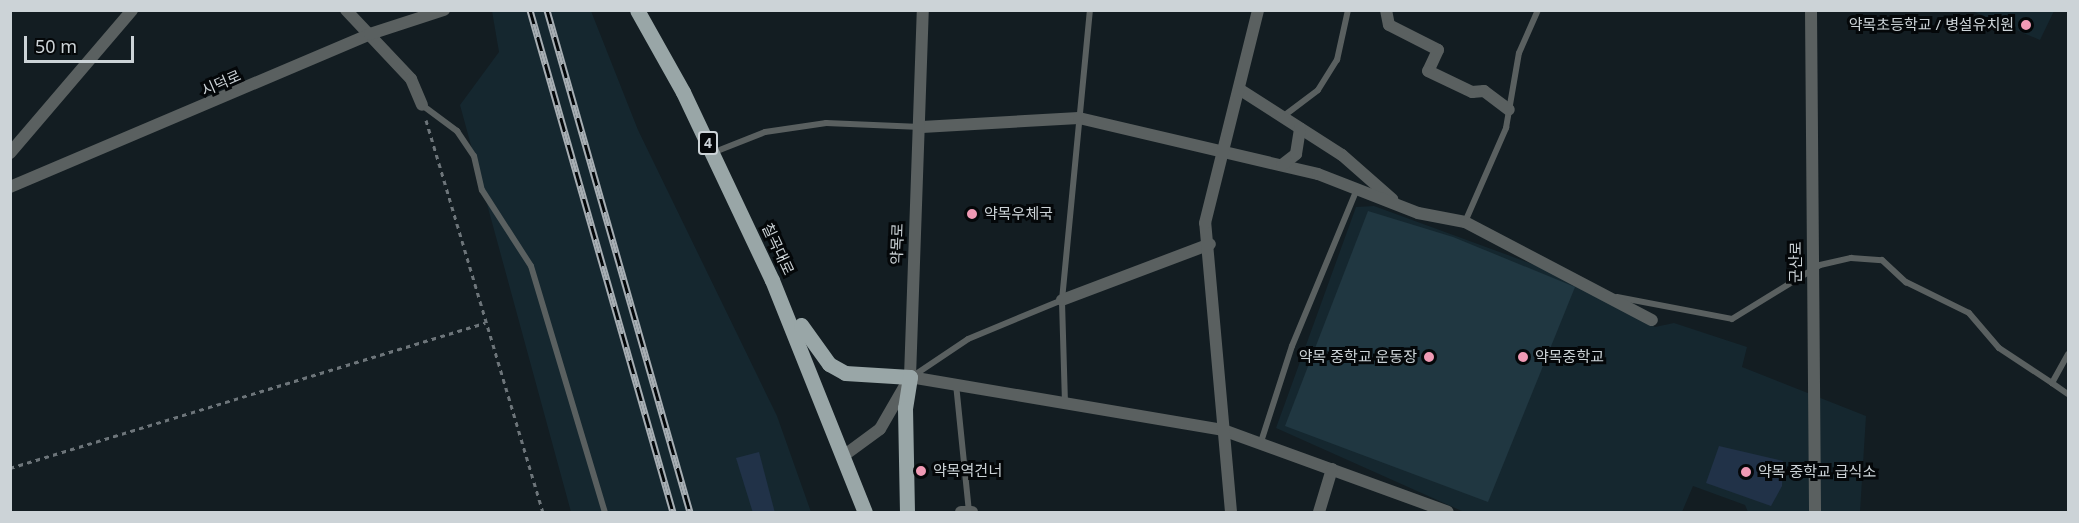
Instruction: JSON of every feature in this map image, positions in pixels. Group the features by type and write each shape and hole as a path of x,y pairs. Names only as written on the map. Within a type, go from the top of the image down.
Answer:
{"main road":[{"name":"칠곡대로","path":"637,10 712,153 772,280 846,454 865,513"},
{"path":"772,280 829,364 867,377 910,377 905,408 907,513"}],"street":[{"path":"10,153 132,10"},
{"path":"346,10 411,79 422,105"},
{"name":"시덕로","path":"10,187 370,34 444,10"},
{"name":"약목로","path":"846,454 880,429 910,377 912,237 922,127 923,10"},
{"path":"1231,513 1210,244 1205,223 1258,10"},
{"path":"1386,10 1389,25 1438,50 1428,71 1472,92 1484,91 1509,110"},
{"name":"군산로","path":"1811,10 1811,271 1815,513"},
{"path":"1239,89 1285,115 1374,179 1394,202"},
{"path":"922,127 1079,118 1282,165 1394,202 1465,222 1617,297 1652,320"},
{"path":"1282,165 1296,154 1300,128"},
{"path":"1062,300 1210,244"},
{"path":"910,377 1223,430 1448,513"},
{"path":"1319,513 1332,469"},
{"path":"961,513 970,512"}],"lane":[{"path":"1065,403 1062,300 1090,10"},
{"path":"1285,115 1324,80 1337,60 1348,10"},
{"path":"1465,222 1509,110 1519,53 1539,10"},
{"path":"422,105 457,131 474,156 482,190 531,266 605,513"},
{"path":"712,153 765,132 826,123 922,127"},
{"path":"1260,445 1292,346 1357,188"},
{"path":"1617,297 1732,319 1811,271 1851,258 1882,260 1906,282 1968,314 2000,348 2068,394"},
{"path":"910,377 968,339 1062,300"},
{"path":"2052,383 2068,354"},
{"path":"956,384 970,512"}],"path":[{"path":"422,105 543,513"},
{"path":"10,468 485,323"}],"shaded area":[{"path":"492,11 591,11 638,130 777,416 811,512 571,512 460,105 499,52"},
{"name":"약목초등학교 / 병설유치원","path":"1972,11 2054,11 2040,40"},
{"name":"약목중학교","path":"1374,206 1546,269 1655,327 1674,323 1747,347 1742,367 1866,416 1860,512 1748,512 1745,505 1693,486 1682,512 1464,512 1276,428 1356,207"},
{"name":"약목 중학교 운동장","path":"1368,211 1453,237 1575,287 1488,502 1285,426"}],"building":[{"name":"약목 중학교 급식소","path":"1719,446 1783,461 1782,486 1771,506 1706,483"},
{"path":"759,452 775,513 753,513 736,458"}],"railway":[{"path":"530,10 673,512"},
{"path":"547,10 690,512"}],"place":[{"name":"약목초등학교 / 병설유치원","path":"2026,25"},
{"name":"약목우체국","path":"972,214"},
{"name":"약목 중학교 운동장","path":"1429,357"},
{"name":"약목중학교","path":"1523,357"},
{"name":"약목역건너","path":"921,471"},
{"name":"약목 중학교 급식소","path":"1746,472"}]}
